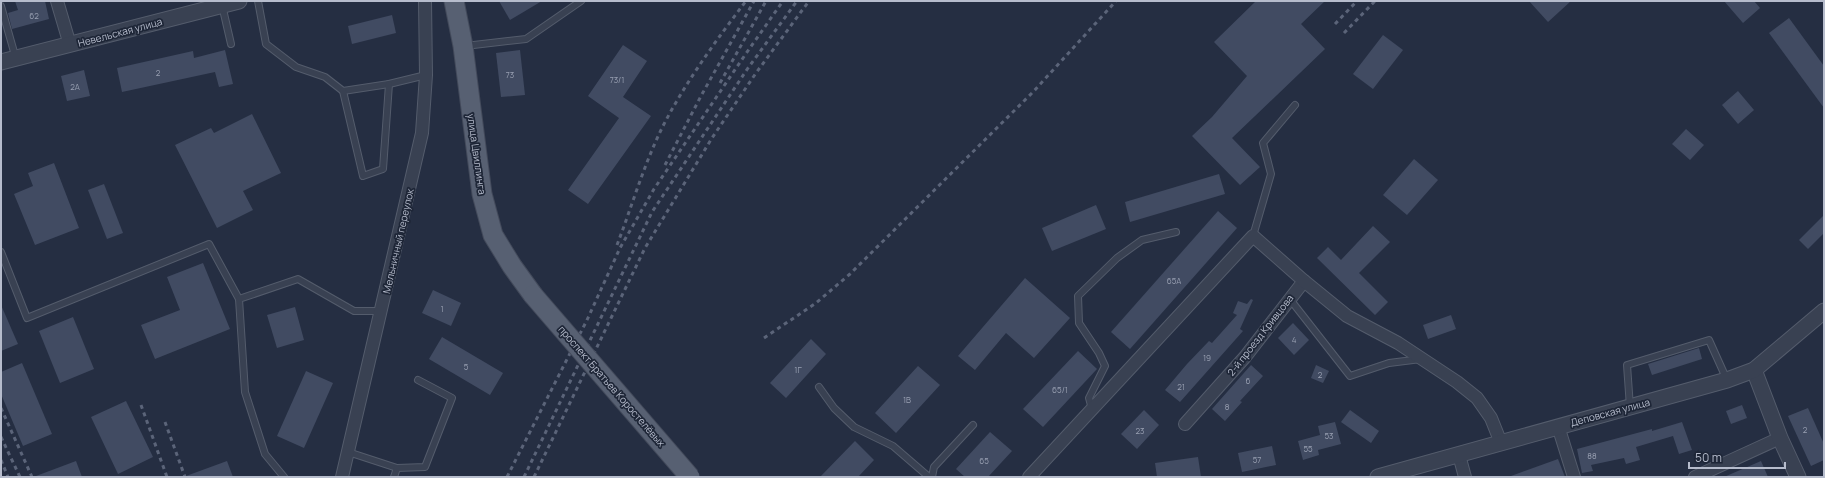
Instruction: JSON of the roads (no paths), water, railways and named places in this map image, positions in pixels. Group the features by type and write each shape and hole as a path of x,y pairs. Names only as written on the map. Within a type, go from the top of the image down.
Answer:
{"main road":[{"name":"улица Цвиллинга","path":"454,1 463,46 484,201 493,235 512,266 533,295"},
{"name":"проспект Братьев Коростелёвых","path":"533,295 690,477"}],"street":[{"path":"57,1 70,45"},
{"name":"Невельская улица","path":"8,61 239,1"},
{"name":"Мельничный переулок","path":"342,477 421,138 426,75 425,1"},
{"path":"1029,477 1253,236 1304,281 1347,316 1398,343 1457,382 1477,398 1491,418 1501,443"},
{"name":"2-й проезд Кривцова","path":"1185,424 1245,357 1288,298 1304,281"},
{"name":"Деповская улица","path":"1378,477 1459,456 1558,426 1727,380 1754,370 1824,311"},
{"path":"1754,370 1780,438 1798,477"},
{"path":"1558,426 1574,477"},
{"path":"1695,477 1780,438"},
{"path":"1459,456 1465,477"}],"lane":[{"path":"258,1 266,44 296,67 325,77 343,91 363,176 383,169 389,84"},
{"path":"463,46 526,39 581,1"},
{"path":"222,5 231,44"},
{"path":"1,6 8,61"},
{"path":"343,91 389,84 426,75"},
{"path":"1253,236 1272,174 1263,142 1296,105"},
{"path":"1092,409 1089,398 1105,366 1099,353 1079,323 1078,296 1117,258 1142,240 1176,232"},
{"path":"1,252 27,318 209,244 239,299 245,392 265,454 284,477"},
{"path":"239,299 298,279 354,311 381,311"},
{"path":"1288,298 1350,376 1389,363 1421,359"},
{"path":"1630,407 1627,365 1709,340 1727,380"},
{"path":"348,452 397,468 424,467 452,398 418,380"},
{"path":"819,387 834,408 854,427 893,446 930,477 934,467 973,425"},
{"path":"394,477 397,468"}],"railway":[{"path":"617,245 644,170 663,126 691,78 746,1"},
{"path":"665,165 701,96 754,1"},
{"path":"720,83 766,1"},
{"path":"507,477 587,320 620,248 654,189 783,1"},
{"path":"524,477 652,212 748,68 797,1"},
{"path":"534,477 645,248 712,138 756,73 809,1"},
{"path":"764,338 816,303 850,274 1033,92 1116,1"},
{"path":"1335,24 1357,1"},
{"path":"1344,33 1375,1"},
{"path":"141,405 167,477"},
{"path":"1,408 32,477"},
{"path":"165,422 185,477"},
{"path":"1,437 20,477"},
{"path":"1,460 8,477"}]}
